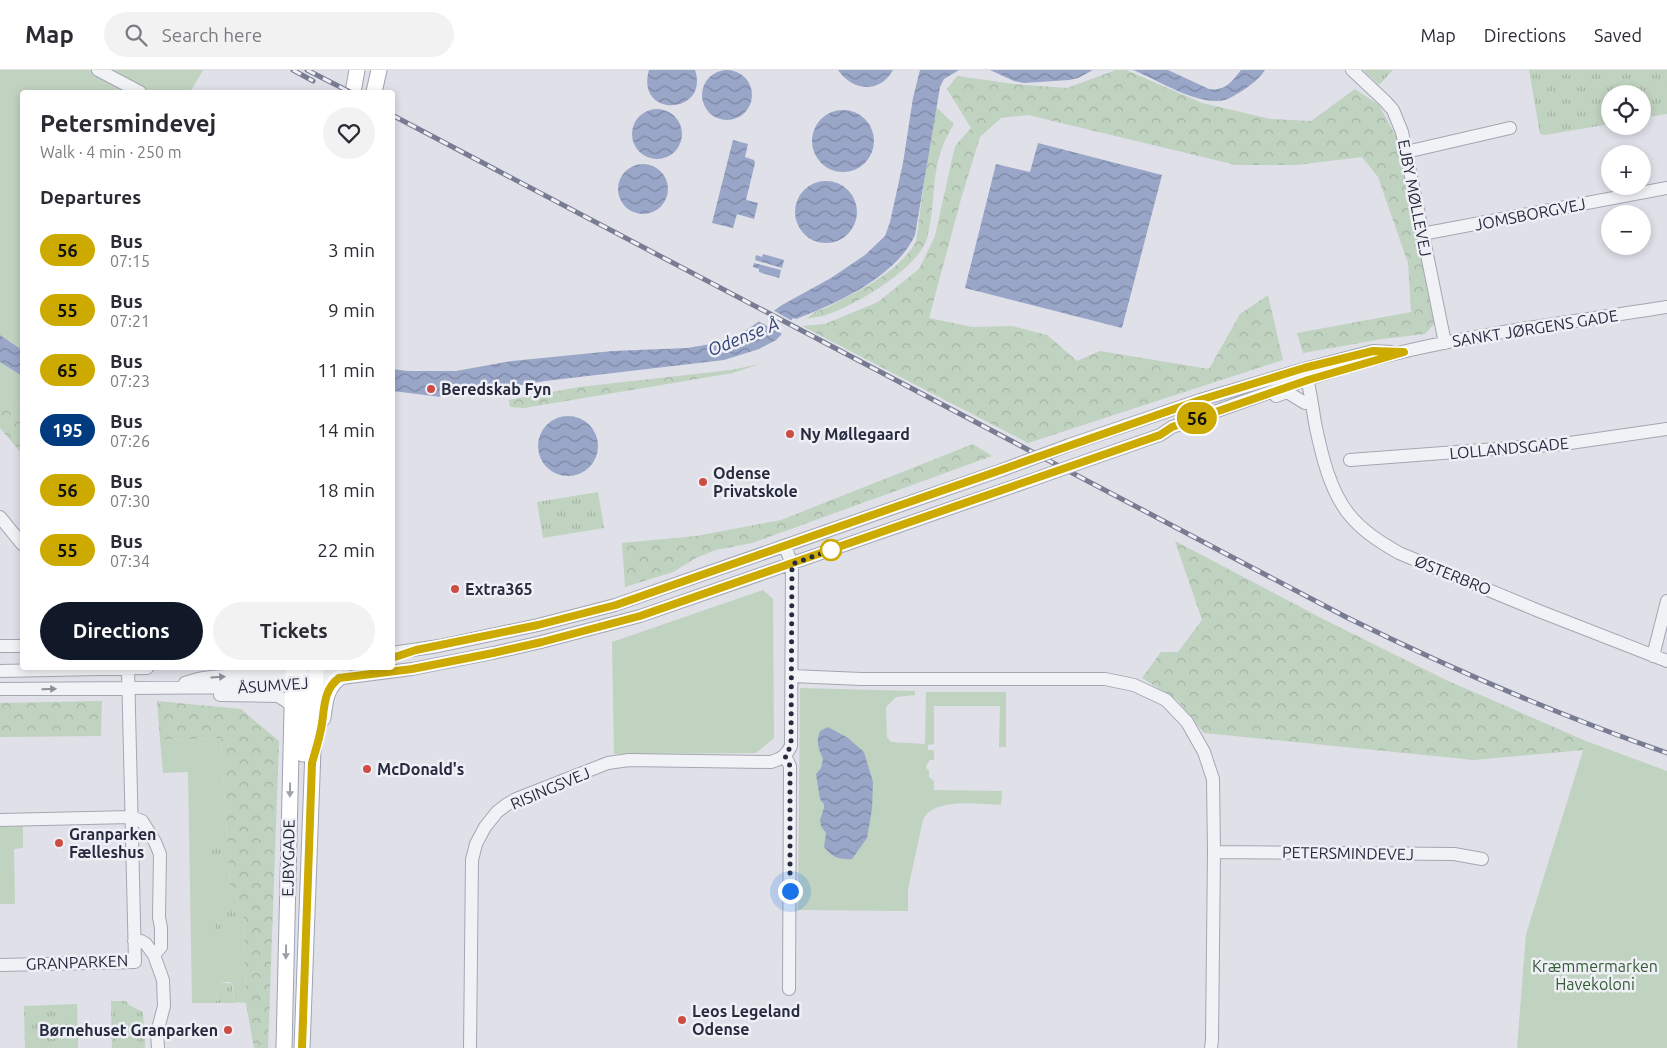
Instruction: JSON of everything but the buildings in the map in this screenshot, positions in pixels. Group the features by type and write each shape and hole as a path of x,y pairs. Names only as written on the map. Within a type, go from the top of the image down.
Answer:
{"main road":[{"path":"353,90 358,70"},
{"path":"374,90 379,70"},
{"path":"304,673 303,799 308,860"},
{"name":"EJBYGADE","path":"284,1048 292,706 304,673"},
{"name":"EJBYGADE","path":"302,1048 312,763 304,673"},
{"path":"312,763 321,729 327,694 341,673"}],"street":[{"path":"98,70 136,90"},
{"name":"EJBY MØLLEVEJ","path":"1352,70 1393,110 1402,132 1445,343"},
{"path":"1406,152 1510,128"},
{"name":"JOMSBORGVEJ","path":"1422,234 1667,188"},
{"name":"SANKT JØRGENS GADE","path":"1302,375 1373,351 1404,352 1445,343 1667,307"},
{"path":"395,653 538,625 616,605 1200,400 1302,375"},
{"name":"ØSTERBRO","path":"1302,375 1308,414 1316,427"},
{"name":"ØSTERBRO","path":"1302,375 1335,490 1348,513 1364,530 1378,541 1399,553 1667,661"},
{"name":"ÅSUMVEJ","path":"395,670 412,669 542,642 640,616 1160,435 1172,427 1302,375"},
{"path":"1160,435 1288,392 1306,403"},
{"name":"LOLLANDSGADE","path":"1350,460 1563,444 1667,429"},
{"path":"0,517 20,542"},
{"path":"785,547 792,564 791,746 785,756 790,766 790,989"},
{"path":"1653,656 1667,601"},
{"path":"395,644 416,650"},
{"path":"0,646 20,646"},
{"path":"395,657 416,650"},
{"path":"0,671 64,670"},
{"name":"GRANPARKEN","path":"0,965 134,962 128,670"},
{"name":"ÅSUMVEJ","path":"171,687 204,678 394,670"},
{"path":"792,676 871,679 1104,679 1134,685 1166,700 1187,722 1204,752 1213,779 1214,852 1211,1048"},
{"path":"0,689 171,687 219,695 278,696 292,706"},
{"name":"RISINGSVEJ","path":"470,1048 472,860 476,844 483,830 497,812 516,799 608,763 629,760 771,762 785,756"},
{"path":"0,820 131,817 142,821 160,854 159,917 161,948 154,955 163,980 164,1006 158,1032 158,1048"},
{"name":"PETERSMINDEVEJ","path":"1214,852 1454,854 1482,859"},
{"name":"GRANPARKEN","path":"134,941 141,941 146,944 154,955"}],"green space":[{"path":"0,70 203,70 191,90 20,90 20,349 0,335"},
{"path":"1116,70 1126,70 1202,103 1270,119 1311,121 1355,89 1379,105 1397,138 1435,323 1425,334 1382,339 1303,353 1297,333 1411,312 1408,263 1378,177 1362,157 1296,165 1236,165 1028,115 1001,118 980,137 929,318 972,327 1012,326 1047,335 1077,361 1100,351 1209,369 1240,314 1268,295 1283,360 1028,443 802,326 825,324 878,302 919,269 935,236 955,146 971,128 947,89 957,76 1014,84 1067,88"},
{"path":"1363,70 1393,70 1379,85"},
{"path":"1529,70 1667,70 1667,114 1651,117 1651,85 1601,85 1601,126 1545,135 1540,134"},
{"path":"936,107 954,124 940,153 930,223 927,238 922,249 900,273 870,293 829,314 807,319 815,312 830,306 878,279 899,263 916,242 929,144"},
{"path":"0,362 20,375 20,407 0,395"},
{"path":"760,364 733,373 524,408 510,407 509,400 579,387 731,370"},
{"path":"0,395 20,407 20,452 0,428"},
{"path":"973,444 992,456 752,543 716,550 696,558 673,572 625,587 622,543 696,536 781,520"},
{"path":"598,492 604,528 543,538 537,502"},
{"path":"1175,541 1323,619 1446,680 1586,741 1583,750 1474,760 1204,733 1177,700 1142,678 1161,652 1178,652 1202,620"},
{"path":"763,590 773,599 774,738 756,753 614,754 612,642"},
{"path":"800,688 915,691 915,695 896,697 886,707 887,737 891,742 925,744 926,692 1006,692 1006,747 999,747 1000,706 934,706 934,744 928,745 928,750 934,750 934,760 930,760 926,768 929,771 929,777 934,781 934,790 1002,791 1001,805 969,803 946,805 928,813 923,820 908,889 908,911 798,910"},
{"path":"102,701 101,736 0,737 0,703"},
{"path":"157,701 241,709 279,741 268,1048 254,1048 246,1003 244,914 230,884 221,738 160,740"},
{"path":"221,738 230,884 244,914 246,1003 234,1002 233,986 230,982 220,982 217,1002 192,1003 188,772 163,773 160,740"},
{"name":"Kræmmermarken Havekoloni","path":"1586,741 1667,771 1667,1048 1517,1048 1526,934"},
{"path":"23,826 23,848 14,849 15,904 0,904 0,827"},
{"path":"221,835 229,842 224,855 220,858 208,852 208,845"},
{"path":"227,900 238,906 241,912 241,921 237,924 229,924 226,934 222,934 216,931 216,922"},
{"path":"220,982 232,984 234,1002 237,1003 215,1003"},
{"path":"111,1001 126,1001 129,1005 143,1012 145,1048 112,1048"},
{"path":"77,1004 78,1048 25,1048 24,1006"}],"water":[{"path":"649,70 695,70 697,85 692,96 683,103 672,105 661,103 652,97 648,86"},
{"path":"722,70 732,70 745,77 752,90 752,100 745,113 732,120 722,120 713,116 706,109 702,100 702,90 706,81 713,74"},
{"path":"838,70 893,70 881,83 866,87 858,86 851,82"},
{"name":"Odense Å","path":"920,70 959,70 944,79 940,87 915,235 906,250 880,276 846,297 796,319 793,318 776,340 759,349 724,360 545,381 455,396 441,397 395,391 395,369 456,371 512,361 613,351 687,348 711,344 733,337 748,329 782,305 831,278 865,255 885,236 890,222 903,163 913,98"},
{"path":"990,70 1093,70 1078,78 1069,80 1024,83 1014,81"},
{"path":"1133,70 1168,70 1209,89 1219,89 1228,85 1241,70 1265,70 1255,82 1242,91 1225,100 1214,101 1190,96"},
{"path":"652,109 662,109 675,116 682,129 682,139 675,152 662,159 652,159 643,155 636,148 632,139 632,129 636,120 643,113"},
{"path":"843,110 855,112 865,119 872,129 874,141 872,153 865,163 855,170 843,172 831,170 821,163 814,153 812,141 814,129 821,119 831,112"},
{"path":"733,140 748,144 745,157 754,160 755,163 746,200 758,203 754,219 737,214 733,228 712,223"},
{"path":"1038,143 1162,175 1122,328 965,288 996,164 1030,172"},
{"path":"638,164 648,164 661,171 668,184 668,194 661,207 648,214 638,214 629,210 622,203 618,194 618,184 622,175 629,168"},
{"path":"820,181 832,181 848,190 855,200 857,212 855,224 848,234 832,243 820,243 809,238 800,229 795,218 795,206 800,195 809,186"},
{"path":"763,254 784,260 782,268 755,260 756,255 762,257"},
{"path":"754,263 781,270 779,278 759,272 759,269 753,267"},
{"path":"0,335 20,349 20,375 0,362"},
{"path":"568,416 585,421 593,429 598,446 593,463 585,471 568,476 551,471 543,463 538,446 543,429 551,421"},
{"path":"828,727 848,738 864,752 873,782 872,809 867,838 852,859 836,857 824,847 826,833 821,826 820,820 824,804 820,799 816,774 821,768 823,759 818,745 818,738 820,731"}],"pier":[{"path":"771,309 794,322 784,335 756,320"}],"railway":[{"path":"293,70 313,81"},
{"path":"307,70 346,90"},
{"path":"395,117 1346,617 1504,690 1585,723 1667,753"}],"bus line":[{"name":"56","path":"302,1048 312,763 321,729 327,694 330,687 339,678 412,669 493,653 640,616 1160,435 1172,427 1308,380 1404,352 1373,351 1304,368 1200,400 616,605 538,625 416,650 395,657"}],"place":[{"name":"Beredskab Fyn","path":"431,389"},
{"name":"Ny Møllegaard","path":"790,434"},
{"name":"Odense Privatskole","path":"703,482"},
{"name":"Extra365","path":"455,589"},
{"name":"McDonald's","path":"367,769"},
{"name":"Granparken Fælleshus","path":"59,843"},
{"name":"Leos Legeland Odense","path":"682,1020"},
{"name":"Børnehuset Granparken","path":"228,1030"}],"route":[{"path":"790,891 790,766 785,756 791,746 792,564 831,550"}]}
